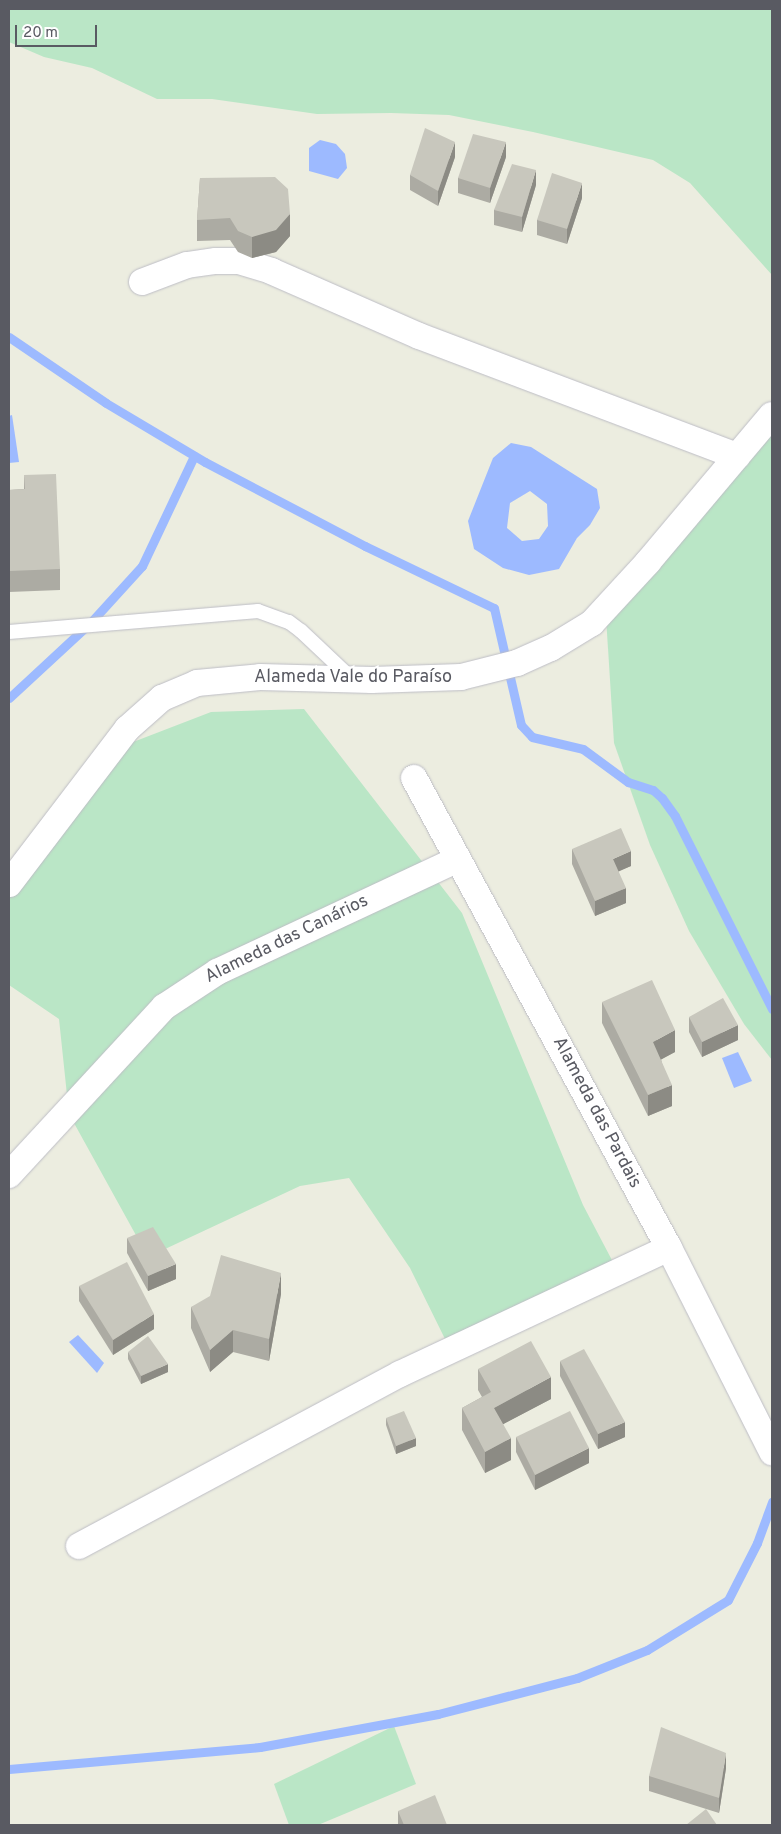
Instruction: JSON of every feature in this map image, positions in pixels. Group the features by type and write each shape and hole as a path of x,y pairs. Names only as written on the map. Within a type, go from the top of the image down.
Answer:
{"street":[{"path":"142,282 187,265 216,261 239,261 271,271 419,336 737,456"},
{"name":"Alameda Vale do Paraíso","path":"9,884 127,729 162,698 197,683 260,677 352,680 461,677 517,663 551,648 592,623 648,562 772,415"},
{"name":"Alameda das Pardais","path":"414,778 669,1248 772,1452"},
{"name":"Alameda das Canários","path":"9,1175 164,1007 217,972 458,859"},
{"path":"79,1546 400,1374 669,1248"}],"lane":[{"path":"9,632 258,611 289,622 301,631 352,680"}],"green space":[{"path":"9,9 772,9 772,275 690,183 653,160 449,115 391,113 317,114 212,99 157,99 92,68 44,57 9,42"},
{"path":"772,404 772,1060 744,1024 689,931 650,845 614,743 606,617"},
{"path":"304,709 462,913 583,1205 624,1283 447,1343 410,1268 349,1178 300,1186 148,1257 69,1114 59,1019 9,985 9,876 128,744 211,712"},
{"path":"394,1726 416,1784 318,1825 289,1825 274,1784"}],"water":[{"path":"320,140 336,144 345,154 347,168 338,179 309,171 309,148"},
{"path":"12,415 19,462 9,463 9,416"},
{"path":"511,443 531,447 597,489 600,508 590,525 577,538 559,569 529,575 503,568 474,549 468,521 493,458","holes":["530,491 547,504 548,526 539,539 522,541 507,528 510,503"]},
{"path":"738,1052 752,1081 734,1088 722,1058"},
{"path":"78,1335 104,1363 97,1373 69,1342"}],"building":[{"path":"425,128 455,142 438,191 410,175"},
{"path":"473,134 506,142 490,188 458,178"},
{"path":"512,164 536,170 522,217 494,210"},
{"path":"552,173 582,183 567,229 537,220"},
{"path":"275,177 288,189 290,214 276,230 252,237 238,231 230,218 197,220 200,178"},
{"path":"56,474 60,569 9,571 9,490 25,489 24,475"},
{"path":"621,828 631,851 613,859 626,888 595,901 572,849"},
{"path":"652,980 675,1030 653,1042 672,1085 648,1095 602,1002"},
{"path":"723,998 738,1025 702,1042 689,1017"},
{"path":"153,1227 176,1264 148,1276 127,1238"},
{"path":"221,1255 281,1273 269,1339 233,1330 210,1350 191,1307 210,1296"},
{"path":"127,1262 154,1314 113,1340 79,1286"},
{"path":"148,1336 168,1364 141,1376 128,1352"},
{"path":"531,1341 551,1377 494,1408 511,1438 485,1452 462,1408 491,1392 478,1369"},
{"path":"584,1349 625,1422 598,1434 560,1361"},
{"path":"404,1411 416,1438 396,1446 386,1418"},
{"path":"570,1411 589,1448 535,1475 516,1437"},
{"path":"661,1727 726,1753 719,1798 649,1776"},
{"path":"435,1795 447,1825 404,1825 398,1811"},
{"path":"706,1809 717,1825 686,1825"}],"waterway":[{"path":"9,337 106,403 205,462 365,546 494,608 521,725 532,737 583,749 628,782 653,790 662,798 675,816 772,1009"},
{"path":"9,698 91,622 142,566 194,456"},
{"path":"9,1769 260,1747 438,1714 577,1678 647,1650 728,1600 757,1543 772,1502"}]}
